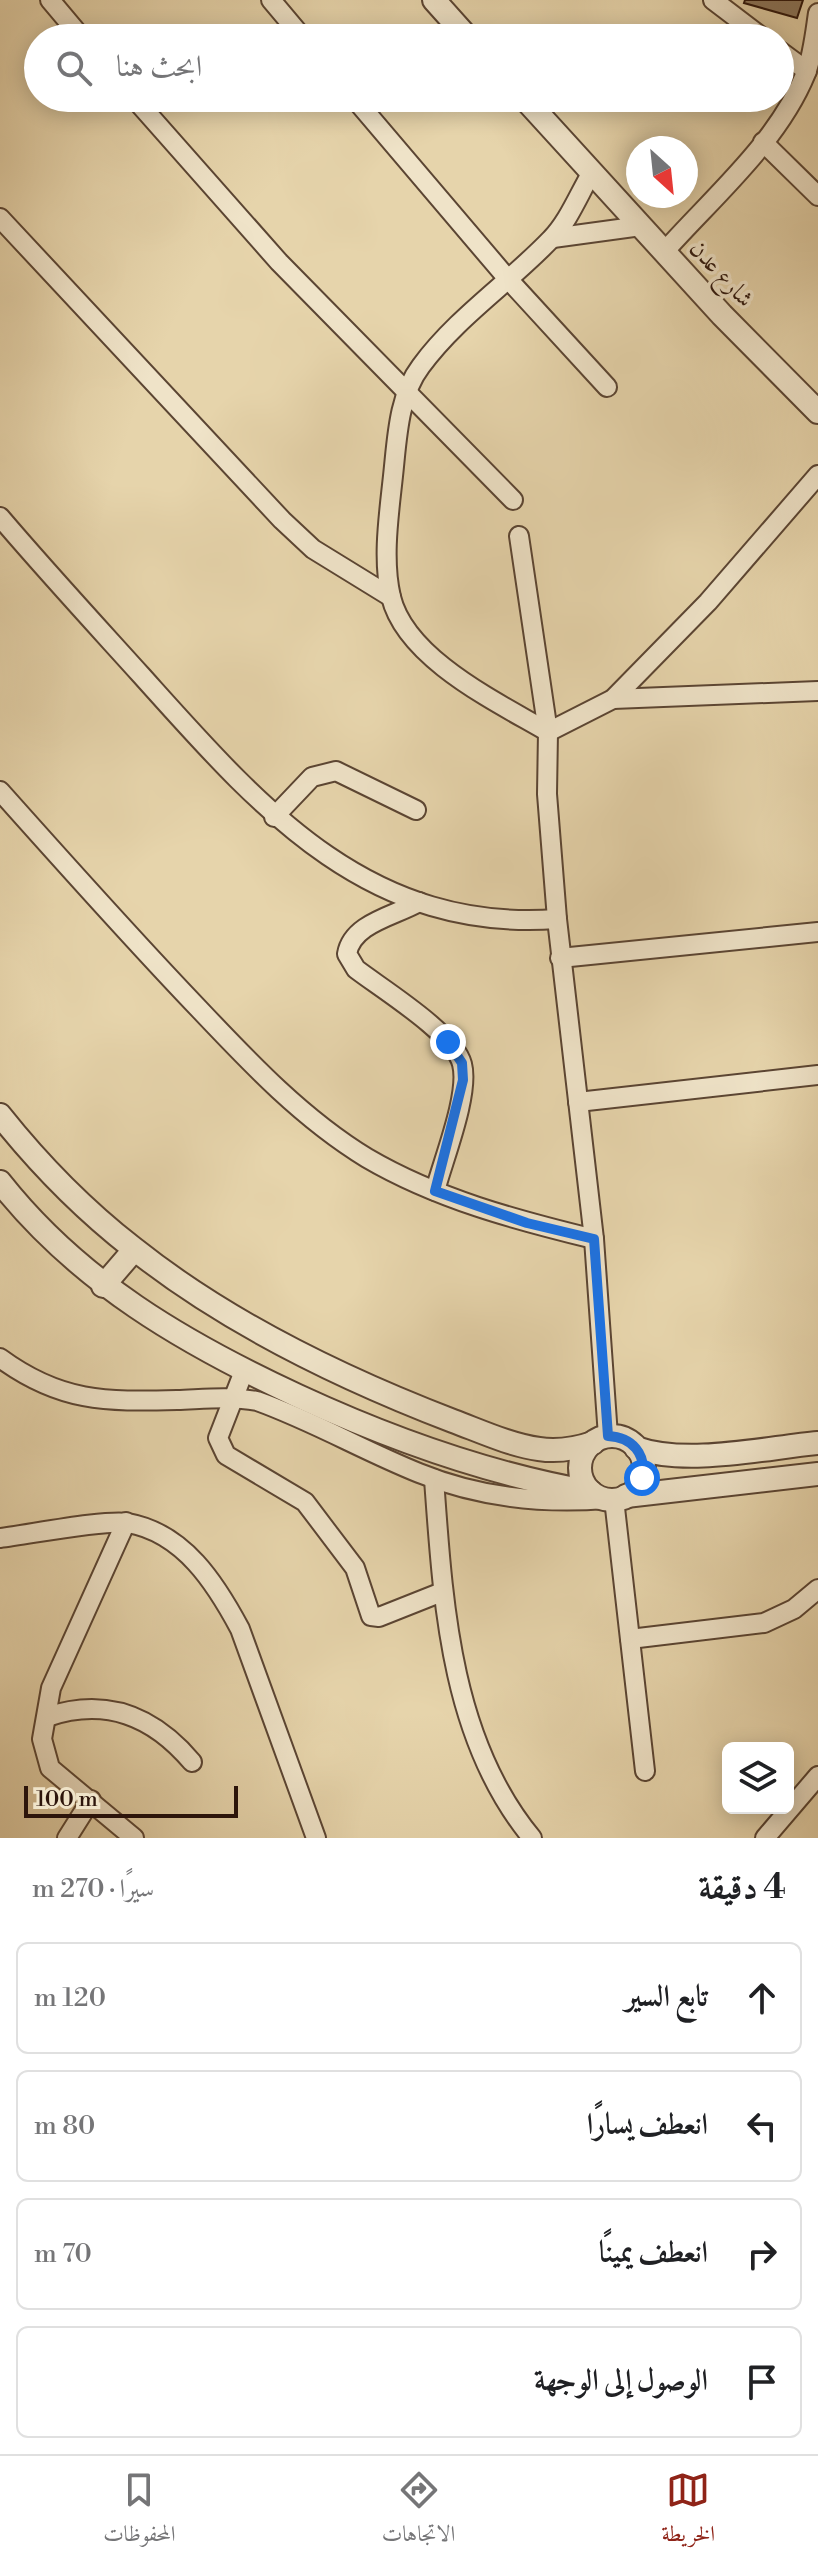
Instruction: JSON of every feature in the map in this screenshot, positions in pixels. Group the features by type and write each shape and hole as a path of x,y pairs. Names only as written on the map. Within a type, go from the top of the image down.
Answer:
{"street":[{"path":"50,0 70,24"},
{"path":"271,0 291,24"},
{"path":"434,0 455,24"},
{"path":"713,0 745,24"},
{"path":"794,98 807,71 816,38 818,13"},
{"path":"794,61 807,71"},
{"path":"146,112 279,262 408,389 513,500"},
{"path":"366,112 507,278 607,387"},
{"name":"شارع عدن","path":"537,112 818,412"},
{"path":"665,251 763,142 784,112"},
{"path":"763,142 818,196"},
{"path":"548,732 474,689 440,664 412,635 391,597 387,544 391,491 408,389 434,349 553,238 592,172"},
{"path":"0,218 282,520 313,549 391,597"},
{"path":"553,238 641,226"},
{"path":"548,732 613,699 708,602 818,475"},
{"path":"0,517 215,760 274,817 320,853 368,881 419,902 493,918 557,919"},
{"path":"519,536 548,732 547,794 560,958 594,1239 600,1439 580,1463 582,1479 609,1496 645,1771"},
{"path":"613,699 818,691"},
{"path":"274,817 312,777 336,771 416,810"},
{"path":"0,791 96,902 300,1110 368,1158 435,1191 527,1223 594,1239"},
{"path":"419,902 363,929 352,937 347,954 356,969 448,1042 462,1063 459,1104 435,1191"},
{"path":"560,958 818,932"},
{"path":"578,1102 818,1075"},
{"path":"0,1115 47,1171 134,1250 242,1321 386,1393 531,1448 565,1450 600,1439 624,1438 636,1448 643,1462 642,1478 609,1496 484,1469 415,1447 244,1371 198,1348 103,1286 36,1223 0,1182"},
{"path":"103,1286 134,1250"},
{"path":"0,1358 52,1391 83,1397 134,1400 233,1396 278,1408 434,1479 507,1497 556,1501 818,1474"},
{"path":"244,1371 218,1438 220,1448 226,1455 305,1502 355,1568 371,1616 379,1617 442,1592"},
{"path":"636,1448 665,1455 692,1455 818,1443"},
{"path":"434,1479 442,1592 475,1743 513,1816 532,1838"},
{"path":"126,1522 51,1688 42,1739 50,1768 134,1838"},
{"path":"0,1538 126,1522 178,1546 224,1598 240,1629 316,1838"},
{"path":"630,1639 764,1623 794,1609 818,1589"},
{"path":"47,1717 93,1708 133,1714 173,1740 192,1762"},
{"path":"765,1838 818,1776"},
{"path":"67,1838 91,1800"}],"building":[{"path":"745,0 803,0 797,18 744,3"}],"route":[{"path":"448,1042 462,1063 463,1080 435,1191 527,1223 594,1239 608,1436 624,1438 636,1448 643,1462 642,1478"}]}
